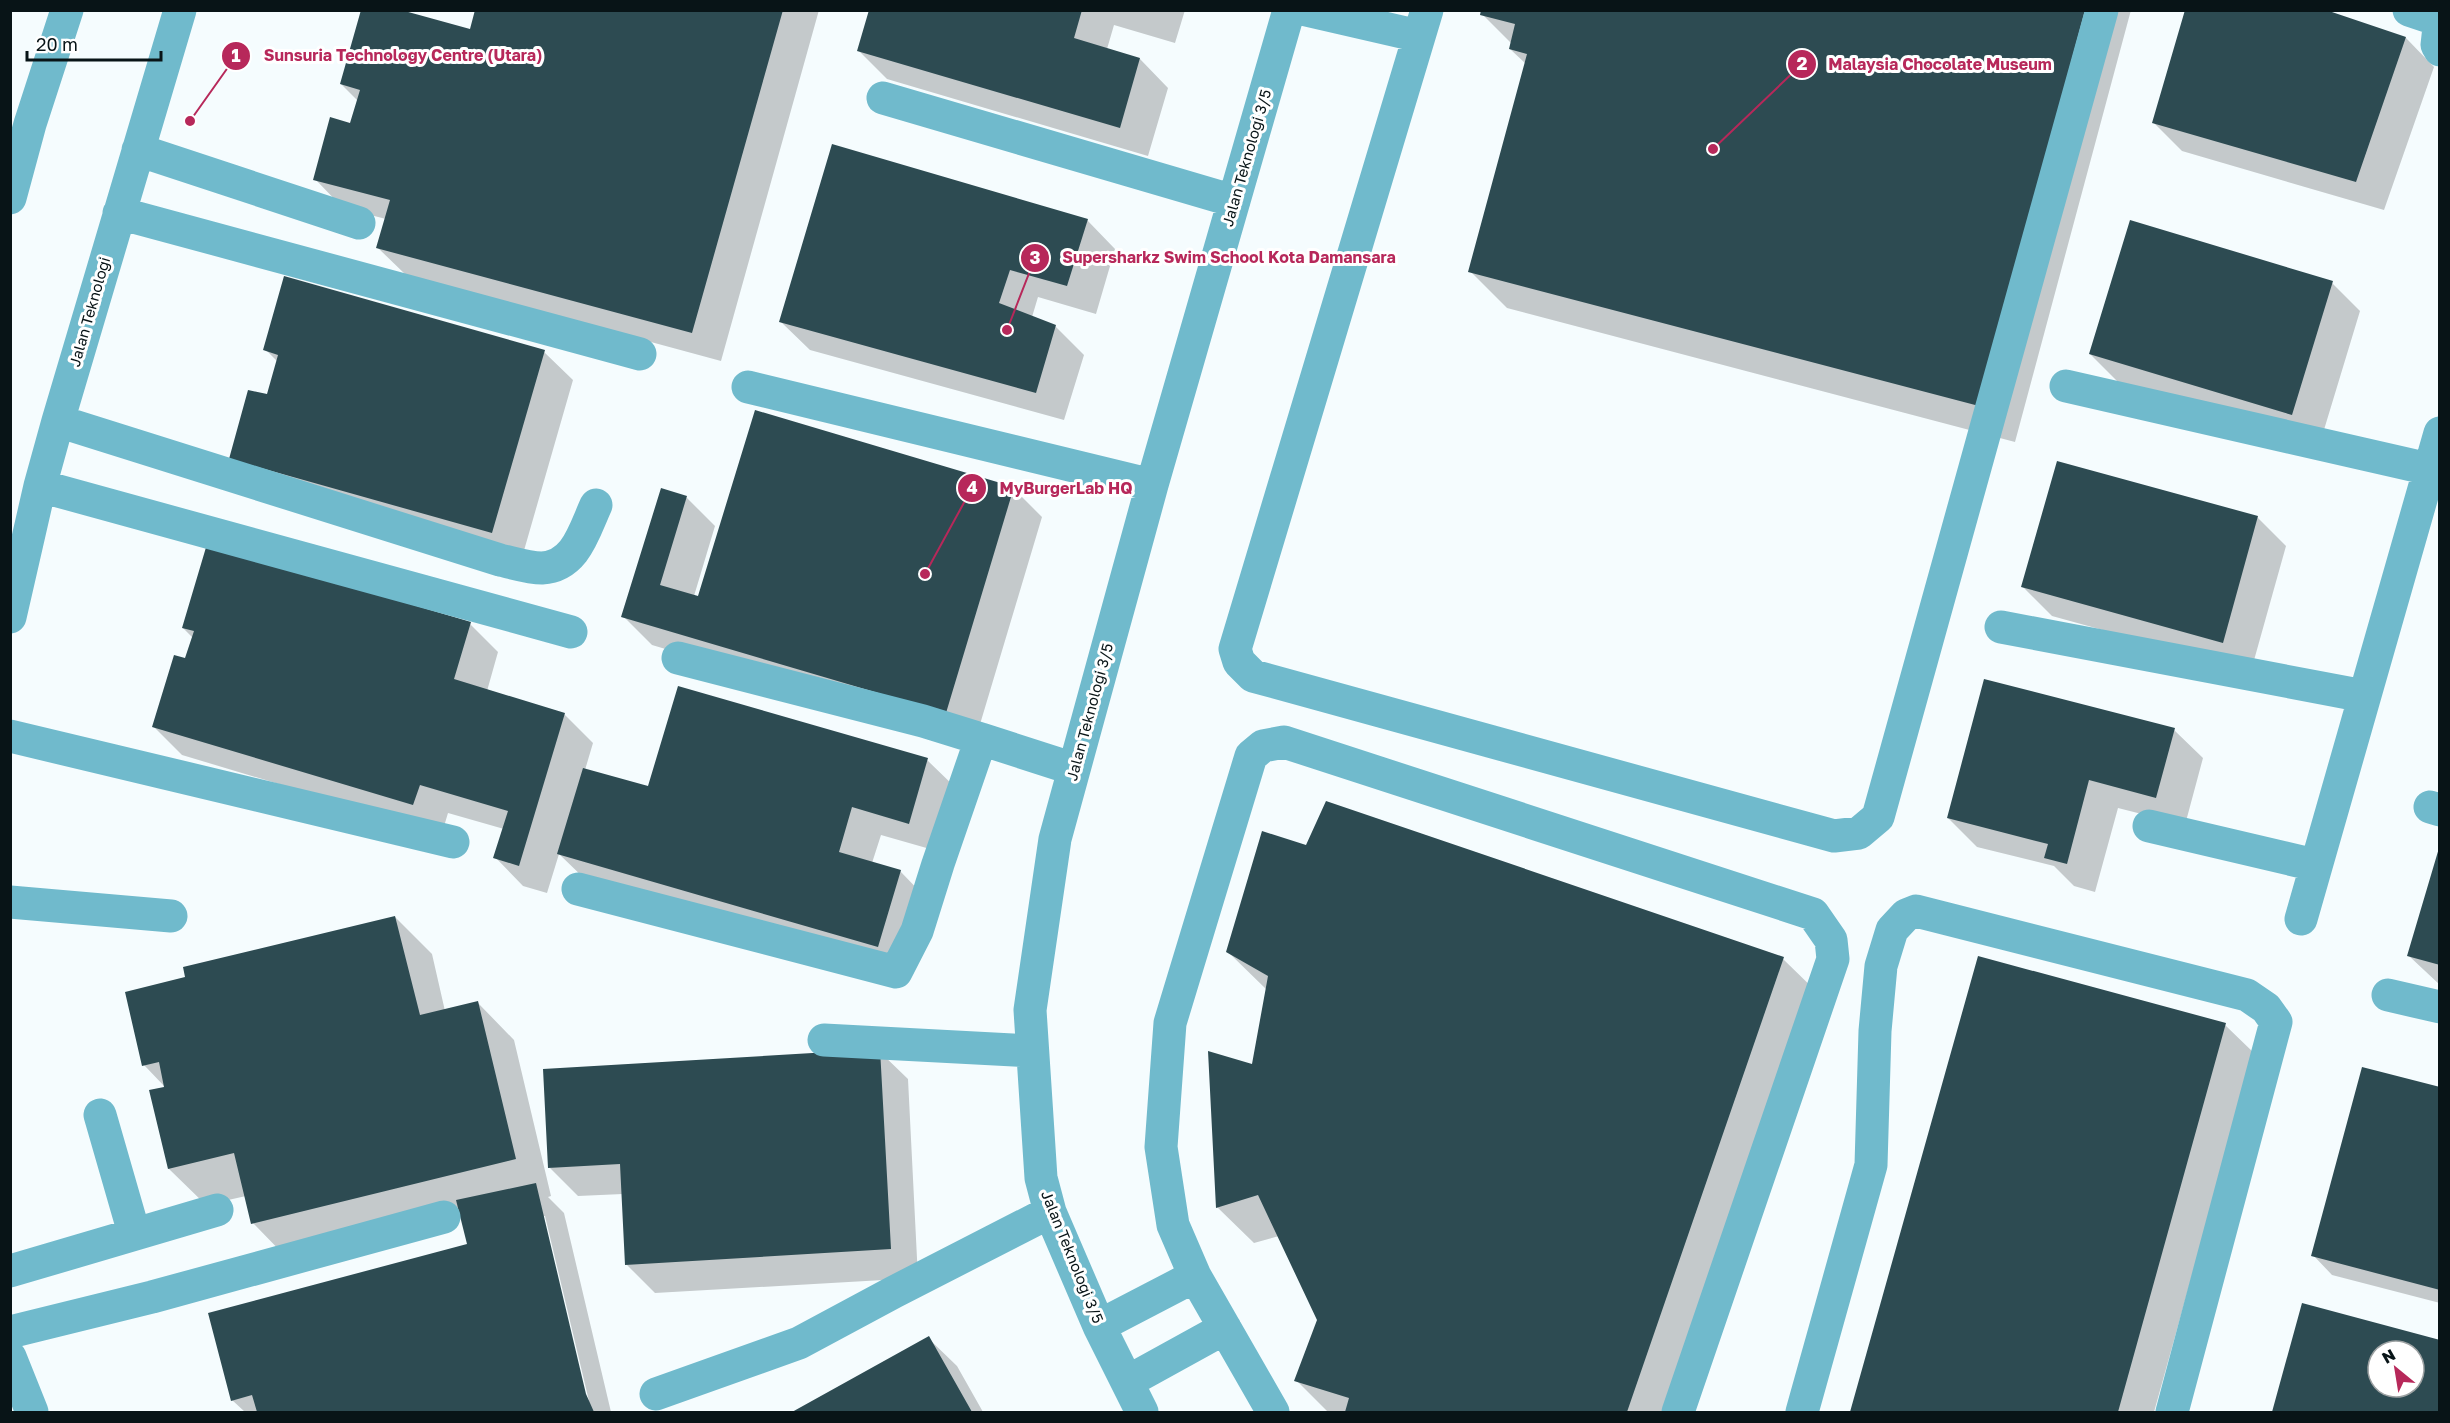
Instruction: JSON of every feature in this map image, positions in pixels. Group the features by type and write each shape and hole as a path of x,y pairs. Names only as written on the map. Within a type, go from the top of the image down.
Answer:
{"street":[{"path":"10,198 18,140 67,10"},
{"name":"Jalan Teknologi","path":"10,617 40,486 58,421 180,10"},
{"name":"Jalan Teknologi 3/5","path":"1142,1413 1099,1326 1050,1212 1041,1178 1030,1010 1055,839 1152,485 1289,10"},
{"path":"1306,10 1423,23 1235,649 1239,662 1253,676 1834,836 1859,833 1878,818 2102,10"},
{"path":"2409,10 2433,18 2439,27 2437,45 2439,50"},
{"path":"883,98 1234,201"},
{"path":"138,150 359,224"},
{"path":"119,213 640,354"},
{"path":"2066,386 2429,469"},
{"path":"748,387 1152,485"},
{"path":"58,421 500,560 541,568 562,563 576,550 596,505"},
{"path":"2301,919 2439,433"},
{"path":"40,486 572,632"},
{"path":"2001,627 2364,696"},
{"path":"678,658 923,721 1074,769"},
{"path":"10,736 453,842"},
{"path":"578,889 896,972 917,932 981,739"},
{"path":"1274,1413 1195,1276 1173,1225 1161,1147 1170,1023 1251,756 1263,746 1284,742 1813,914 1831,940 1833,958 1678,1413"},
{"path":"2149,826 2315,865"},
{"path":"10,902 171,916"},
{"path":"1802,1413 1871,1165 1875,1031 1881,966 1892,930 1906,915 1917,910 2247,995 2266,1008 2276,1022 2172,1413"},
{"path":"2388,995 2439,1007"},
{"path":"824,1040 1032,1051"},
{"path":"100,1115 134,1233"},
{"path":"10,1271 217,1210"},
{"path":"656,1394 799,1343 904,1286 1050,1212"},
{"path":"10,1332 152,1297 444,1217"},
{"path":"1099,1326 1195,1276"},
{"path":"1127,1382 1225,1328"},
{"path":"10,1357 32,1413"}],"building":[{"path":"361,10 401,10 470,29 475,10 783,10 692,333 376,248 390,200 313,180 330,117 350,123 360,90 340,84"},
{"path":"869,10 1082,10 1074,38 1140,58 1120,128 857,51"},
{"path":"1481,10 2085,10 1979,406 1468,272 1527,54 1509,49 1515,24 1480,15"},
{"path":"2185,10 2326,10 2406,37 2356,182 2152,123"},
{"path":"832,144 1088,219 1067,286 1010,270 999,303 1056,325 1036,393 779,322"},
{"path":"2130,220 2333,281 2292,415 2089,354"},
{"path":"284,276 545,350 492,533 229,459 248,390 267,394 278,355 263,350"},
{"path":"755,410 1014,487 946,713 621,617 661,488 687,496 660,585 698,596"},
{"path":"2057,461 2258,516 2223,643 2021,587"},
{"path":"207,544 471,622 454,679 565,713 519,866 493,858 508,811 420,785 413,805 152,727 174,655 185,658 194,631 182,628"},
{"path":"1984,679 2175,728 2156,798 2089,780 2067,864 2044,858 2048,844 1947,818"},
{"path":"678,686 928,758 909,824 852,807 839,852 901,870 878,947 557,854 583,768 648,786"},
{"path":"1326,801 1784,957 1627,1412 1345,1412 1349,1398 1294,1381 1317,1320 1258,1195 1216,1208 1208,1051 1252,1064 1268,976 1226,952 1262,831 1306,845"},
{"path":"2440,848 2440,965 2407,956"},
{"path":"395,916 420,1015 478,1001 516,1159 251,1224 234,1153 168,1169 149,1090 164,1087 159,1062 142,1066 125,992 185,977 183,967"},
{"path":"1978,956 2226,1023 2118,1412 1850,1412"},
{"path":"880,1049 891,1249 625,1265 620,1164 548,1168 543,1069"},
{"path":"2362,1067 2440,1087 2440,1290 2311,1256"},
{"path":"536,1183 586,1394 594,1412 257,1412 252,1395 231,1401 208,1313 467,1244 456,1200"},
{"path":"2302,1303 2440,1340 2440,1412 2272,1412"},
{"path":"929,1336 972,1412 792,1412"}],"place":[{"name":"Sunsuria Technology Centre (Utara)","path":"190,121"},
{"name":"Malaysia Chocolate Museum","path":"1713,149"},
{"name":"Supersharkz Swim School Kota Damansara","path":"1007,330"},
{"name":"MyBurgerLab HQ","path":"925,574"}]}
